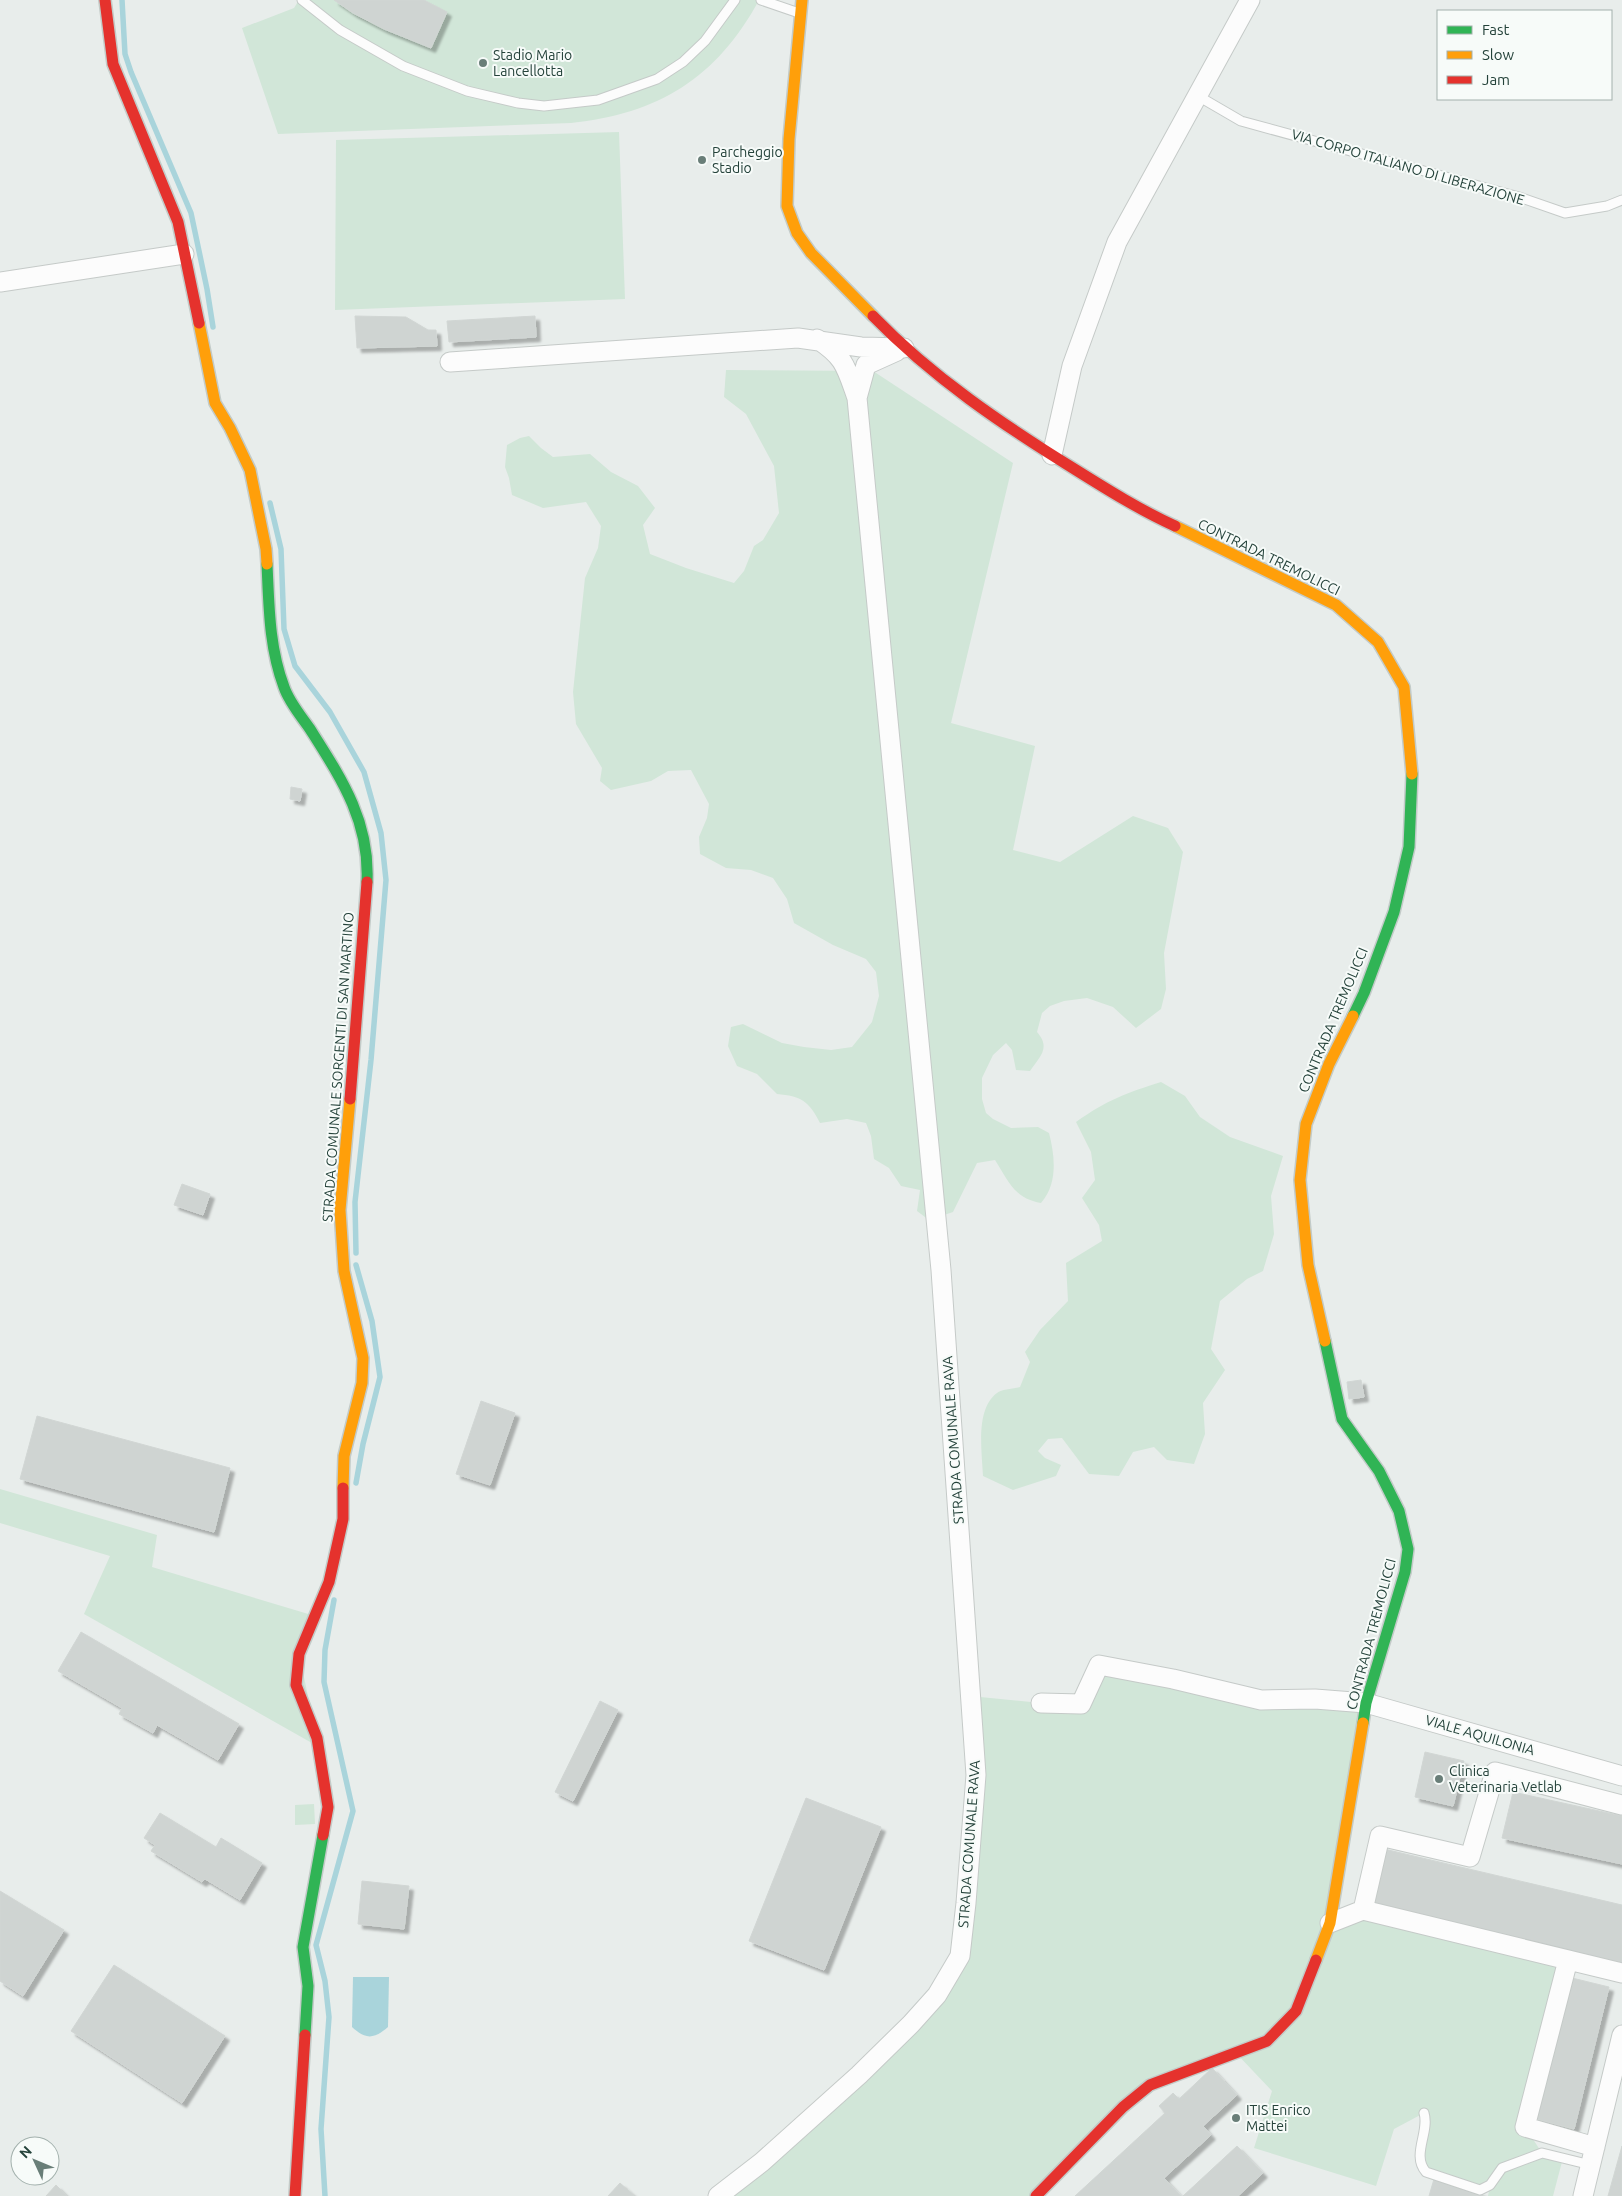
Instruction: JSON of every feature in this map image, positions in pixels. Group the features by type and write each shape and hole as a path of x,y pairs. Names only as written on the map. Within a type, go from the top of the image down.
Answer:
{"street":[{"name":"STRADA COMUNALE SORGENTI DI SAN MARTINO","path":"105,0 112,64 178,222 215,403 230,428 250,470 266,548 271,642 284,690 342,779 357,814 368,858 361,974 340,1210 344,1271 363,1358 362,1383 344,1456 343,1519 328,1582 299,1654 296,1685 317,1738 328,1807 303,1948 308,1986 295,2196"},
{"name":"CONTRADA TREMOLICCI","path":"802,0 789,139 787,206 797,233 811,253 904,348 1014,432 1145,512 1336,605 1378,642 1404,687 1412,766 1409,848 1394,912 1364,993 1330,1064 1306,1124 1300,1180 1308,1265 1342,1419 1379,1472 1391,1495 1399,1511 1408,1549 1405,1572 1366,1703 1330,1923 1296,2011 1267,2041 1150,2085 1123,2107 1036,2196"},
{"path":"1052,455 1072,366 1117,242 1250,0"},
{"path":"0,282 184,254"},
{"path":"450,362 798,338 817,340 861,353"},
{"path":"817,340 834,350 846,365 857,398"},
{"path":"846,365 848,353 904,348"},
{"path":"857,398 861,353"},
{"name":"STRADA COMUNALE RAVA","path":"718,2196 762,2162 859,2074 938,1995 960,1956 976,1775 941,1270 857,398"},
{"name":"VIALE AQUILONIA","path":"1041,1703 1081,1704 1099,1665 1173,1679 1261,1700 1315,1699 1366,1703 1622,1776"},
{"path":"1364,1910 1380,1836 1470,1856 1495,1772 1622,1805"},
{"path":"1330,1923 1364,1910 1622,1973"},
{"path":"1568,1960 1525,2128 1593,2156"},
{"path":"1583,2196 1619,2064 1622,2035"}],"lane":[{"path":"302,0 340,30 404,66 467,91 518,103 544,106 598,100 657,79 684,62 705,41 735,0"},
{"path":"761,0 801,14"},
{"name":"VIA CORPO ITALIANO DI LIBERAZIONE","path":"1198,96 1241,121 1519,197 1565,213 1607,206 1622,200"},
{"path":"1424,2113 1427,2120 1419,2156 1420,2166 1426,2172 1480,2190 1490,2185 1502,2168 1542,2153 1593,2156"}],"green space":[{"name":"Stadio Mario Lancellotta","path":"299,0 759,0 724,51 704,71 658,101 631,111 571,123 278,134 242,28 294,8"},
{"path":"619,132 625,299 335,310 336,140"},
{"path":"726,370 873,371 1013,463 951,723 1035,746 1013,850 1060,862 1133,816 1168,828 1183,852 1164,953 1166,989 1161,1009 1136,1028 1113,1007 1087,998 1064,1001 1050,1006 1042,1013 1037,1032 1044,1047 1030,1071 1016,1070 1012,1050 1006,1043 993,1055 982,1078 982,1099 986,1113 993,1119 1011,1128 1038,1127 1049,1133 1054,1160 1053,1179 1041,1203 1032,1201 1018,1193 995,1160 977,1163 953,1212 929,1220 917,1211 920,1190 901,1186 889,1168 874,1159 871,1136 866,1123 847,1119 820,1123 812,1109 803,1101 792,1096 777,1094 757,1074 737,1066 728,1046 731,1027 743,1024 782,1043 831,1050 852,1047 872,1022 879,996 876,972 866,959 833,945 794,923 787,899 773,878 751,870 726,868 700,854 699,837 707,818 709,804 691,770 668,771 651,781 611,790 600,781 602,768 576,724 573,692 585,578 598,548 601,526 586,502 543,508 512,495 505,467 507,445 520,438 529,436 553,457 590,454 611,472 638,486 655,508 643,525 650,554 734,583 744,571 754,546 763,540 779,513 774,466 746,414 724,397"},
{"path":"1161,1082 1185,1096 1200,1117 1230,1137 1283,1156 1271,1196 1274,1234 1263,1271 1247,1279 1220,1301 1211,1349 1225,1370 1203,1403 1205,1434 1194,1464 1167,1460 1154,1447 1133,1452 1119,1476 1089,1474 1062,1438 1048,1439 1038,1451 1045,1458 1061,1465 1056,1476 1013,1490 983,1476 981,1432 985,1409 997,1393 1020,1387 1030,1362 1025,1352 1040,1330 1068,1301 1066,1263 1102,1241 1099,1225 1082,1198 1095,1180 1091,1152 1076,1122 1117,1098"},
{"path":"0,1489 157,1535 152,1567 315,1616 299,1654 319,1747 84,1614 110,1556 0,1523"},
{"path":"1099,1665 1261,1700 1366,1703 1330,1922 1363,1910 1568,1960 1525,2127 1542,2153 1563,2158 1553,2196 1488,2196 1490,2186 1480,2190 1420,2166 1424,2113 1394,2129 1376,2186 1254,2148 1272,2091 1235,2052 1150,2085 1036,2196 718,2196 859,2075 960,1956 970,1696 1041,1703 1081,1704"},
{"path":"314,1804 315,1824 295,1825 295,1805"}],"water":[{"path":"353,1977 389,1977 388,2027 374,2036 366,2036 352,2027"}],"building":[{"path":"334,0 424,0 447,12 431,48 384,29 353,13"},
{"path":"355,316 406,317 428,330 436,330 437,346 357,348"},
{"path":"535,316 536,337 449,342 447,321"},
{"path":"291,787 302,789 300,801 290,799"},
{"path":"182,1184 210,1194 203,1215 174,1205"},
{"path":"1361,1380 1364,1397 1349,1399 1347,1382"},
{"path":"481,1401 515,1413 490,1485 456,1474"},
{"path":"37,1416 230,1468 214,1532 20,1479"},
{"path":"81,1632 239,1724 218,1760 157,1725 153,1733 119,1714 122,1708 58,1671"},
{"path":"600,1701 618,1710 573,1801 555,1792"},
{"name":"Clinica Veterinaria Vetlab","path":"1425,1752 1464,1761 1453,1806 1415,1797"},
{"path":"1513,1792 1622,1816 1622,1864 1502,1838"},
{"path":"806,1798 881,1827 824,1970 749,1941"},
{"path":"160,1813 216,1847 221,1838 262,1863 240,1900 205,1879 202,1882 151,1851 155,1845 144,1838"},
{"path":"1384,1849 1622,1905 1622,1963 1371,1903"},
{"path":"362,1881 409,1886 404,1929 358,1924"},
{"path":"0,1891 64,1930 23,1996 0,1981"},
{"path":"114,1965 225,2036 182,2103 71,2031"},
{"path":"1568,1977 1609,1987 1574,2129 1533,2118"},
{"path":"1212,2068 1237,2095 1203,2126 1211,2135 1164,2178 1181,2196 1075,2196 1165,2113 1159,2106 1173,2093 1179,2099"},
{"path":"1237,2146 1263,2173 1238,2196 1183,2196"},
{"path":"1622,2146 1622,2196 1608,2196"},
{"path":"1434,2179 1482,2193 1481,2196 1429,2196"},
{"path":"620,2183 635,2196 608,2196"},
{"path":"57,2186 67,2196 46,2196"}],"waterway":[{"path":"122,0 125,54 191,213 213,327"},
{"path":"270,503 281,549 284,629 295,666 330,712 364,772 381,833 386,880 371,1060 355,1202 356,1253"},
{"path":"356,1265 372,1321 380,1377 363,1444 356,1483"},
{"path":"325,2196 321,2129 329,2017 325,1981 316,1945 353,1811 324,1682 325,1650 334,1600"}],"traffic: fast":[{"path":"267,564 271,626 279,672 289,698 332,765 351,801 364,839 367,860 367,882"},
{"path":"1353,1016 1364,993 1394,912 1409,847 1412,774"},
{"path":"1325,1341 1342,1419 1379,1471 1399,1511 1408,1549 1405,1572 1366,1703 1363,1723"},
{"path":"305,2035 308,1986 303,1947 323,1835"}],"traffic: slow":[{"path":"802,0 789,139 787,206 797,233 811,253 873,316"},
{"path":"199,323 215,403 230,428 250,470 266,549 267,564"},
{"path":"1175,526 1336,605 1378,642 1404,687 1412,774"},
{"path":"1325,1341 1308,1265 1300,1180 1306,1124 1329,1064 1353,1016"},
{"path":"343,1488 344,1456 362,1383 363,1358 344,1271 340,1210 350,1099"},
{"path":"1316,1960 1330,1923 1363,1723"}],"traffic: jam":[{"path":"105,0 113,64 178,222 199,323"},
{"path":"873,316 944,380 995,418 1112,492 1175,526"},
{"path":"350,1099 367,882"},
{"path":"323,1835 328,1807 317,1738 296,1685 299,1654 329,1582 343,1519 343,1488"},
{"path":"1036,2196 1123,2107 1150,2085 1267,2041 1296,2011 1316,1960"},
{"path":"295,2196 305,2035"}],"place":[{"name":"Stadio Mario Lancellotta","path":"483,63"},
{"name":"Parcheggio Stadio","path":"702,160"},
{"name":"Clinica Veterinaria Vetlab","path":"1439,1779"},
{"name":"ITIS Enrico Mattei","path":"1236,2118"}]}
